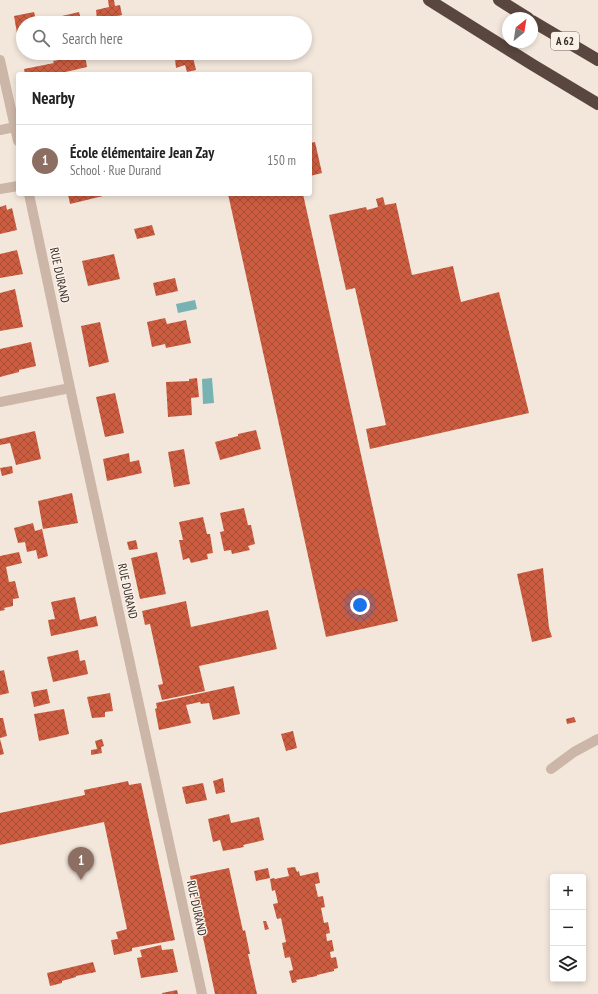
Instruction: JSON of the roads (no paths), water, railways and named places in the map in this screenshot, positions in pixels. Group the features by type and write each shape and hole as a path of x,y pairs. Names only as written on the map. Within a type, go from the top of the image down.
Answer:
{"highway":[{"path":"429,0 598,104"},
{"path":"499,0 518,12"},
{"name":"A 62","path":"538,24 598,60"}],"street":[{"path":"0,60 16,132"},
{"path":"0,130 15,127"},
{"path":"0,189 16,186"},
{"name":"RUE DURAND","path":"29,196 202,994"},
{"path":"0,402 70,388"},
{"path":"551,769 574,752 598,738"}],"water":[{"path":"195,300 197,309 178,313 176,304"},
{"path":"212,378 214,403 203,404 202,379"}],"place":[{"name":"École élémentaire Jean Zay","path":"81,880"}]}
